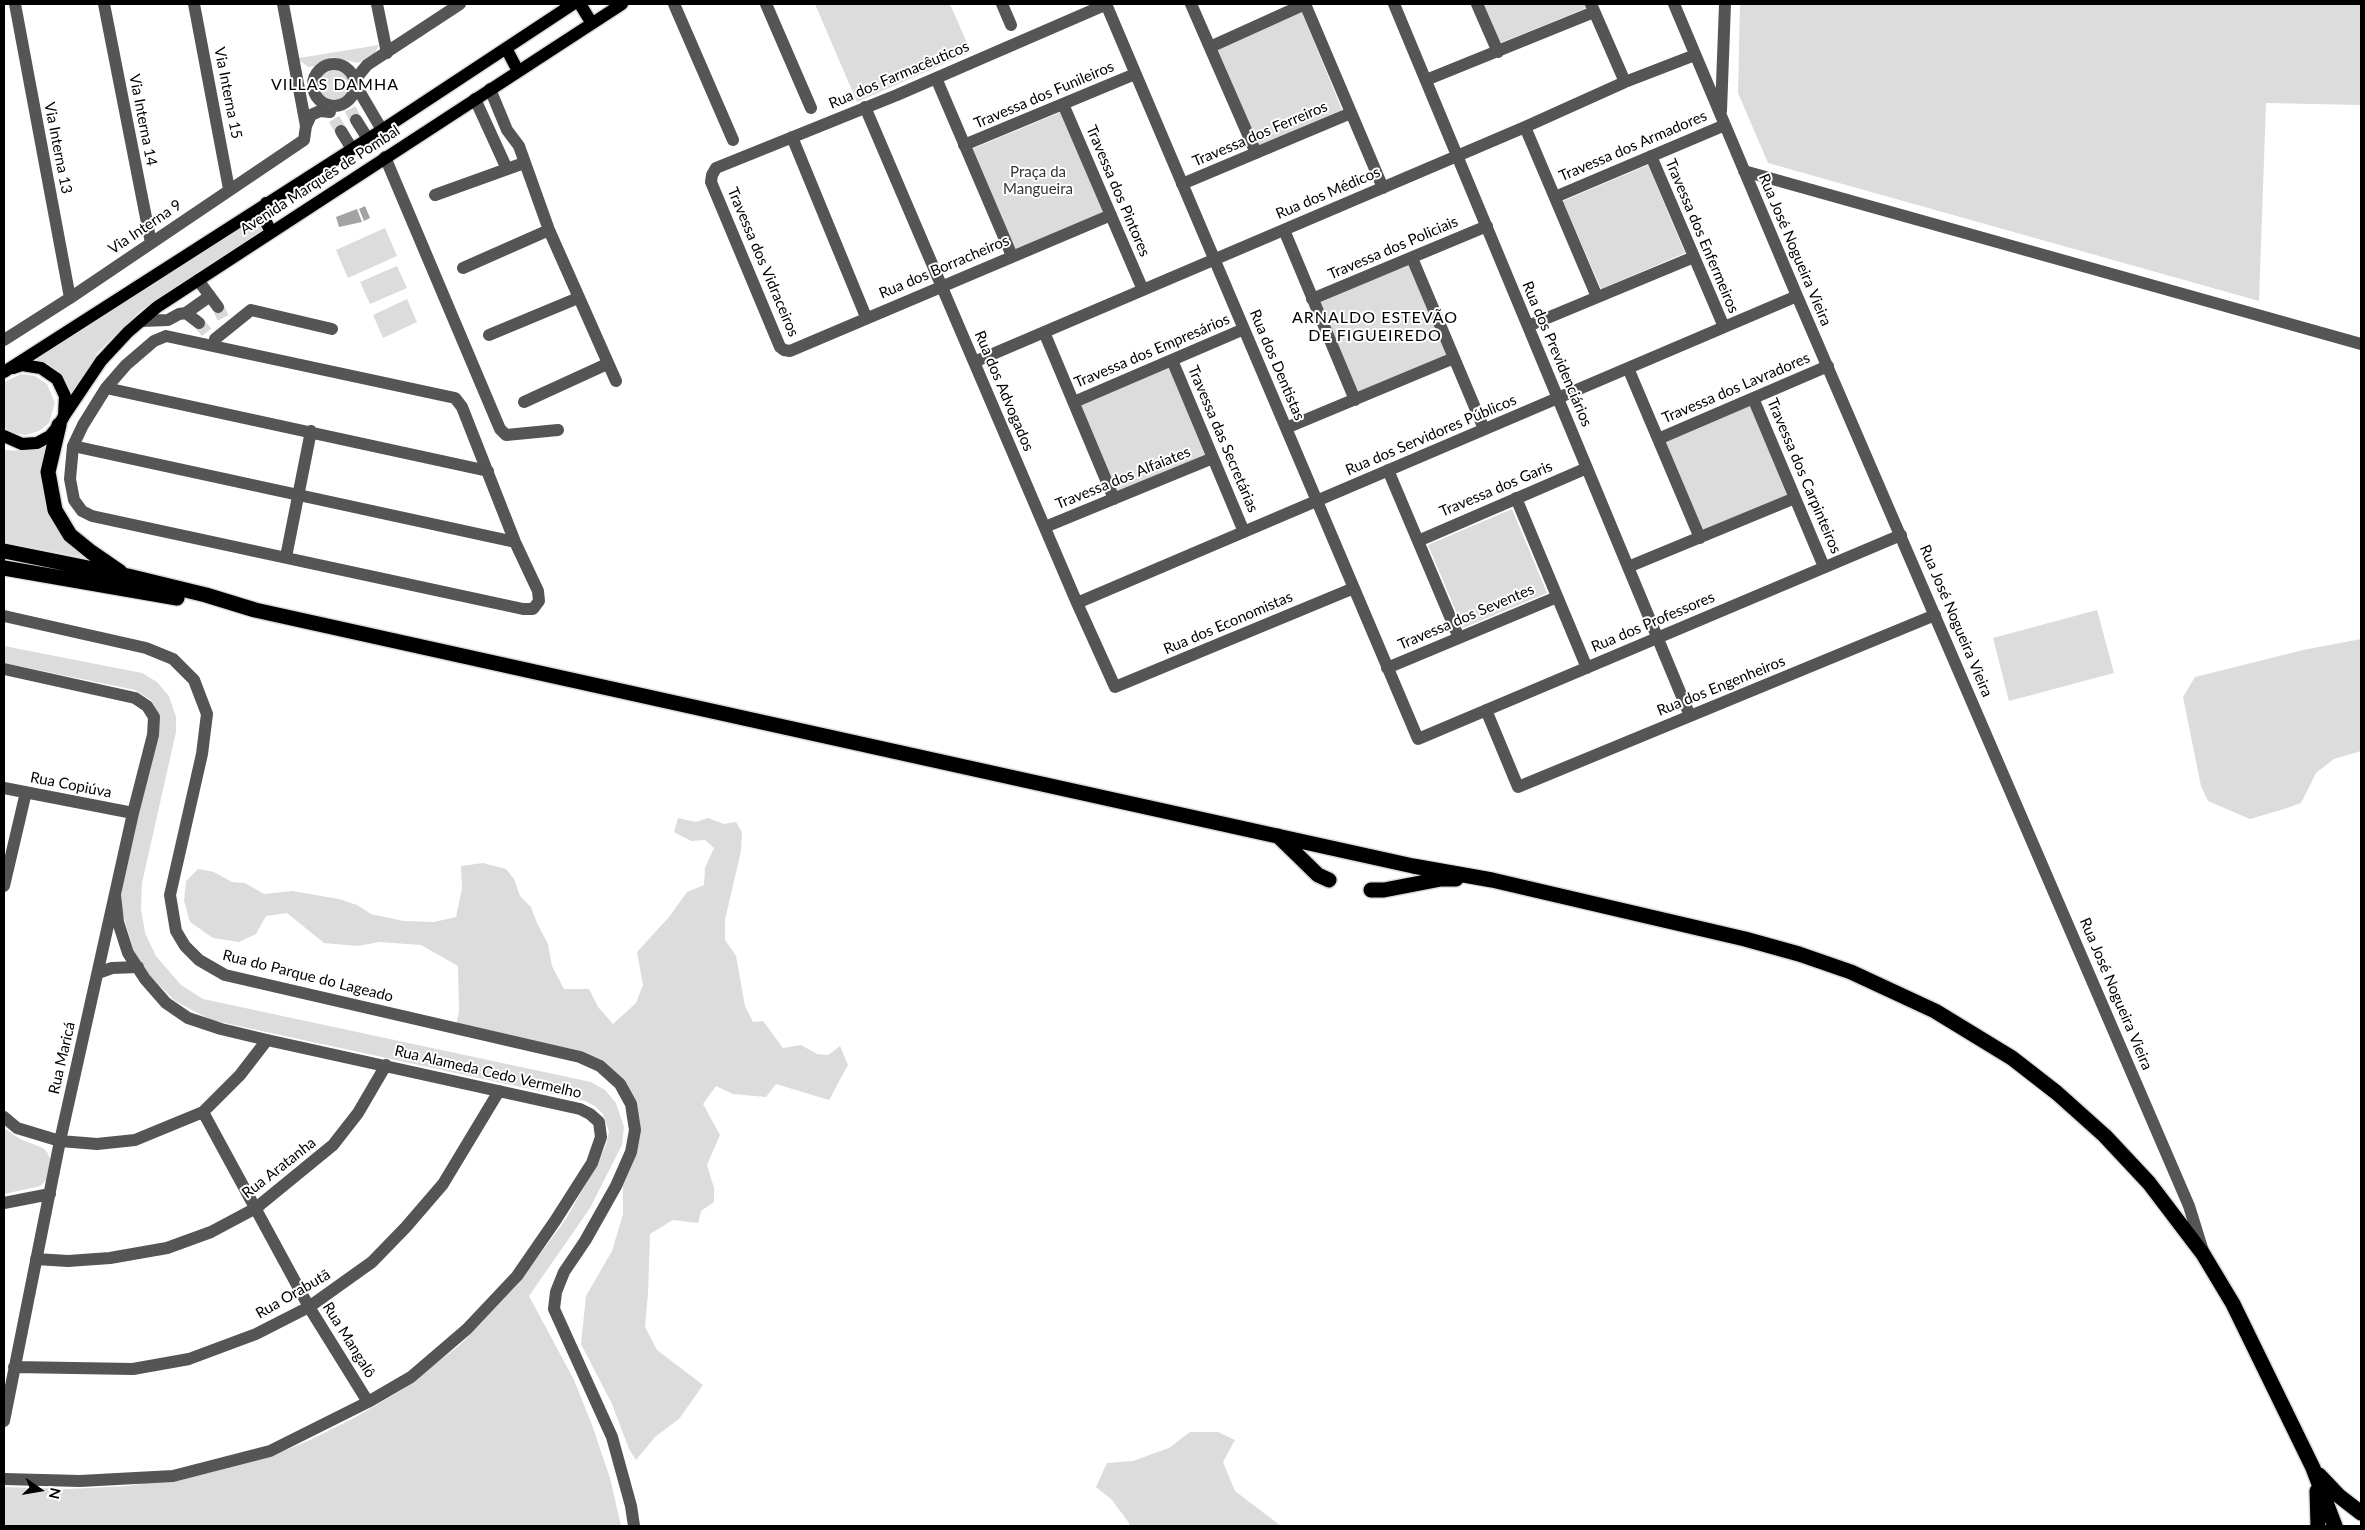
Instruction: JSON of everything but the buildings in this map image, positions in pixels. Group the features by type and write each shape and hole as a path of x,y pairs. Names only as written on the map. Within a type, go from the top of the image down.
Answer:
{"highway":[{"path":"62,421 48,472 55,510 70,535 91,552 128,576"},
{"path":"4,551 128,576 206,595 255,610 1277,836 1413,866 1492,880 1745,939 1799,954 1894,990 1935,1011 2012,1058 2064,1099 2105,1136 2148,1183 2203,1254 2256,1349 2313,1468 2335,1526"},
{"path":"7,570 205,604 255,610"},
{"path":"1277,836 1318,875 1330,880"},
{"path":"1371,890 1384,890 1441,879 1492,880"},
{"path":"2313,1468 2326,1484 2361,1513"},
{"path":"2313,1468 2318,1502 2318,1526"}],"main road":[{"name":"Avenida Marquês de Pombal","path":"4,372 382,130 573,4"},
{"path":"580,4 591,22"},
{"name":"Avenida Marquês de Pombal","path":"5,439 22,444 37,443 50,436 101,361 141,321 198,280 591,22 622,4"},
{"path":"506,48 518,71"},
{"path":"266,204 264,218 271,232"},
{"path":"4,372 22,365 32,366 41,368 56,379 65,396 62,421"}],"street":[{"name":"Via Interna 13","path":"15,4 70,298"},
{"name":"Via Interna 14","path":"104,4 151,243"},
{"name":"Via Interna 15","path":"194,4 230,189"},
{"path":"283,4 306,126"},
{"path":"377,4 387,53"},
{"path":"368,138 351,111 354,83 367,65 460,4"},
{"path":"674,4 733,140"},
{"path":"766,4 811,108"},
{"path":"1002,4 1011,25"},
{"name":"Rua dos Dentistas","path":"1106,4 1418,739"},
{"name":"Rua dos Farmacêuticos","path":"711,182 712,174 716,168 936,78 1106,4"},
{"path":"1191,4 1256,154"},
{"path":"1210,46 1305,4 1383,188"},
{"name":"Rua dos Previdenciários","path":"1394,4 1690,716"},
{"path":"1477,4 1498,52"},
{"name":"Rua José Nogueira Vieira","path":"1674,4 1797,296 2189,1206 2203,1254"},
{"path":"1723,120 1724,4"},
{"path":"1426,80 1498,52 1592,8 1625,82"},
{"name":"Rua dos Médicos","path":"974,362 1525,128 1625,82 1695,55"},
{"path":"293,59 302,68 316,74"},
{"path":"297,81 316,74 331,64 344,67 367,65"},
{"path":"344,67 352,75 354,83 382,130"},
{"path":"316,74 313,90 352,149"},
{"name":"Travessa dos Funileiros","path":"964,145 1135,74"},
{"path":"936,78 1012,256"},
{"path":"490,89 507,130 519,146 549,230 616,382"},
{"path":"301,104 309,99 330,113"},
{"path":"475,99 507,169"},
{"name":"Travessa dos Pintores","path":"1063,104 1142,290"},
{"path":"330,113 336,106 351,111"},
{"name":"Rua dos Advogados","path":"865,107 1077,603 1115,687"},
{"path":"306,126 311,115 320,111 330,113"},
{"name":"Travessa dos Ferreiros","path":"1182,184 1351,114"},
{"name":"Travessa dos Armadores","path":"1555,197 1651,156 1723,120"},
{"name":"Via Interna 9","path":"4,340 70,298 304,140 306,126"},
{"path":"1525,128 1598,297"},
{"path":"792,137 866,317"},
{"name":"Travessa dos Enfermeiros","path":"1651,156 1724,328"},
{"path":"385,157 500,429 506,435 558,430"},
{"path":"435,195 524,163"},
{"path":"1744,171 2361,344"},
{"name":"Travessa dos Vidraceiros","path":"711,182 780,347 790,351"},
{"name":"Rua dos Borracheiros","path":"790,351 866,317 1110,215"},
{"name":"Travessa dos Policiais","path":"1312,299 1487,226"},
{"path":"463,268 549,230"},
{"path":"1284,230 1354,400"},
{"path":"1528,326 1694,256"},
{"path":"1412,258 1484,429"},
{"path":"198,280 218,308"},
{"path":"141,321 168,320 179,314 186,313 210,296"},
{"name":"Rua dos Servidores Públicos","path":"1077,603 1797,296"},
{"path":"489,334 578,298"},
{"path":"216,340 251,310 332,329"},
{"path":"186,313 199,323"},
{"path":"216,340 225,322"},
{"name":"Travessa dos Empresários","path":"1074,402 1244,329"},
{"path":"1044,332 1114,499"},
{"path":"166,336 216,340 455,398 462,407 515,542 538,591 539,601 533,609 523,609 92,516 82,511 74,500 70,479 73,446 83,424 106,388 126,365 154,340 166,336"},
{"path":"1286,428 1454,358"},
{"name":"Travessa das Secretárias","path":"1172,360 1244,532"},
{"path":"524,402 607,364"},
{"name":"Travessa dos Lavradores","path":"1658,439 1828,366"},
{"path":"1628,368 1700,538"},
{"path":"106,388 311,431 488,471"},
{"name":"Travessa dos Carpinteiros","path":"1753,398 1824,567"},
{"path":"286,558 311,431"},
{"path":"73,446 515,542"},
{"name":"Travessa dos Alfaiates","path":"1045,527 1213,458"},
{"name":"Travessa dos Garis","path":"1418,541 1587,468"},
{"path":"1388,470 1459,638"},
{"path":"1516,498 1587,668"},
{"path":"1628,567 1795,498"},
{"name":"Rua dos Professores","path":"1418,739 1900,535"},
{"name":"Rua dos Economistas","path":"1115,687 1354,588"},
{"name":"Travessa dos Seventes","path":"1387,668 1557,597"},
{"name":"Rua dos Engenheiros","path":"1486,710 1518,787 1935,615"},
{"name":"Rua do Parque do Lageado","path":"4,616 146,648 173,659 194,680 208,714 202,754 170,895 176,931 185,946 199,960 224,975 580,1057 600,1066 620,1084 632,1104 635,1130 631,1152 607,1202 585,1241 564,1272 556,1292 554,1309 612,1436 631,1506 634,1526"},
{"name":"Rua Maricá","path":"4,669 135,698 147,706 154,717 153,735 133,813 60,1141 4,1421"},
{"name":"Rua Copiúva","path":"4,788 133,813"},
{"path":"4,886 26,792"},
{"name":"Rua Alameda Cedo Vermelho","path":"4,1479 80,1481 173,1476 270,1451 368,1402 411,1377 467,1328 517,1276 556,1221 592,1163 601,1137 599,1122 590,1114 580,1109 267,1040 221,1029 188,1018 166,1003 128,953 118,922 115,895"},
{"path":"98,973 112,968 138,967"},
{"path":"4,1117 17,1128 60,1141 97,1144 135,1140 203,1112 240,1075 267,1040"},
{"name":"Rua Aratanha","path":"36,1259 110,1258 167,1248 211,1232 256,1208 333,1145 358,1113 386,1065"},
{"name":"Rua Orabutã","path":"14,1367 133,1369 188,1359 256,1334 309,1307 372,1262 444,1184 499,1091"},
{"name":"Rua Mangalô","path":"203,1112 309,1307 368,1402"},
{"path":"4,1203 50,1194"}],"green space":[{"path":"815,4 950,4 971,52 857,102"},
{"path":"1483,4 1585,4 1587,8 1500,43"},
{"path":"1740,4 2361,4 2361,105 2266,103 2259,301 1768,163 1738,93"},
{"path":"1301,10 1342,110 1259,146 1217,48"},
{"path":"379,45 375,53 358,63 332,57 317,66 308,67 299,60 299,58"},
{"path":"334,68 346,73 351,85 346,97 334,102 322,97 317,85 322,73"},
{"name":"Praça da Mangueira","path":"1061,112 1103,212 1015,249 972,149"},
{"path":"1648,165 1685,253 1601,289 1563,201"},
{"path":"259,214 264,229 140,311 98,352 69,397 31,362"},
{"path":"385,228 397,256 348,278 336,250"},
{"path":"1410,265 1448,355 1357,393 1318,302"},
{"path":"397,266 407,288 370,304 360,282"},
{"path":"407,299 417,322 383,338 373,315"},
{"path":"1170,366 1207,455 1117,492 1080,405"},
{"path":"21,374 35,376 47,384 55,403 49,423 39,431 26,435 13,433 4,427 4,382"},
{"path":"1751,405 1788,495 1703,530 1665,442"},
{"path":"45,446 42,481 46,504 61,534 85,558 4,542 4,450 27,451"},
{"path":"1512,509 1547,593 1463,628 1428,545"},
{"path":"2097,610 2114,673 2009,701 1993,638"},
{"path":"2361,639 2361,751 2334,759 2316,773 2301,803 2284,809 2250,819 2208,801 2201,786 2183,697 2195,677 2303,650"},
{"path":"4,646 142,673 157,682 169,696 176,717 176,732 142,883 141,908 145,933 156,956 181,985 203,999 591,1082 605,1090 616,1103 624,1127 622,1145 590,1208 529,1296 574,1380 592,1425 610,1478 621,1526 4,1526 4,1487 69,1489 128,1486 212,1472 286,1450 310,1440 356,1417 400,1391 460,1345 518,1284 566,1219 599,1161 609,1132 603,1114 595,1106 585,1101 211,1020 175,1001 147,973 134,951 121,902 121,889 157,711 151,700 135,690 4,663"},
{"path":"678,818 696,822 708,818 724,824 736,822 742,832 741,851 725,920 725,940 736,956 745,1006 753,1022 763,1021 783,1048 801,1045 817,1054 828,1055 840,1046 848,1065 829,1100 776,1084 766,1097 733,1094 716,1086 703,1104 720,1135 707,1165 714,1188 714,1202 701,1211 698,1223 673,1220 650,1234 645,1327 657,1350 703,1385 679,1419 656,1436 636,1460 629,1449 612,1404 581,1344 586,1296 612,1251 623,1214 623,1186 636,1154 631,1097 593,1057 456,1025 459,1012 458,966 421,945 379,942 358,946 324,943 287,913 266,916 256,934 239,942 213,938 190,922 184,901 186,881 198,869 214,872 232,882 245,883 264,894 292,891 339,899 357,905 371,914 404,921 434,922 456,917 462,888 461,866 483,863 506,869 514,879 520,896 531,907 548,944 552,966 564,989 589,989 598,1007 613,1024 636,1003 643,985 637,952 669,917 687,892 704,885 705,868 714,848 705,840 691,841 674,832"},
{"path":"4,1128 20,1139 43,1148 47,1152 52,1163 48,1179 40,1186 4,1194"},
{"path":"1190,1432 1218,1432 1235,1440 1223,1462 1235,1491 1281,1526 1129,1526 1129,1523 1112,1500 1096,1487 1107,1463 1133,1461 1169,1448"}],"shaded area":[{"path":"365,206 370,218 364,221 359,209"},
{"path":"357,209 362,222 339,227 336,217"}],"tunnel":[{"path":"350,109 356,120"},
{"path":"334,119 341,131"},
{"path":"218,307 225,322"},
{"path":"199,323 208,334"}],"district":[{"name":"VILLAS DAMHA","path":"335,85"},
{"name":"ARNALDO ESTEVÃO DE FIGUEIREDO","path":"1375,327"}]}
